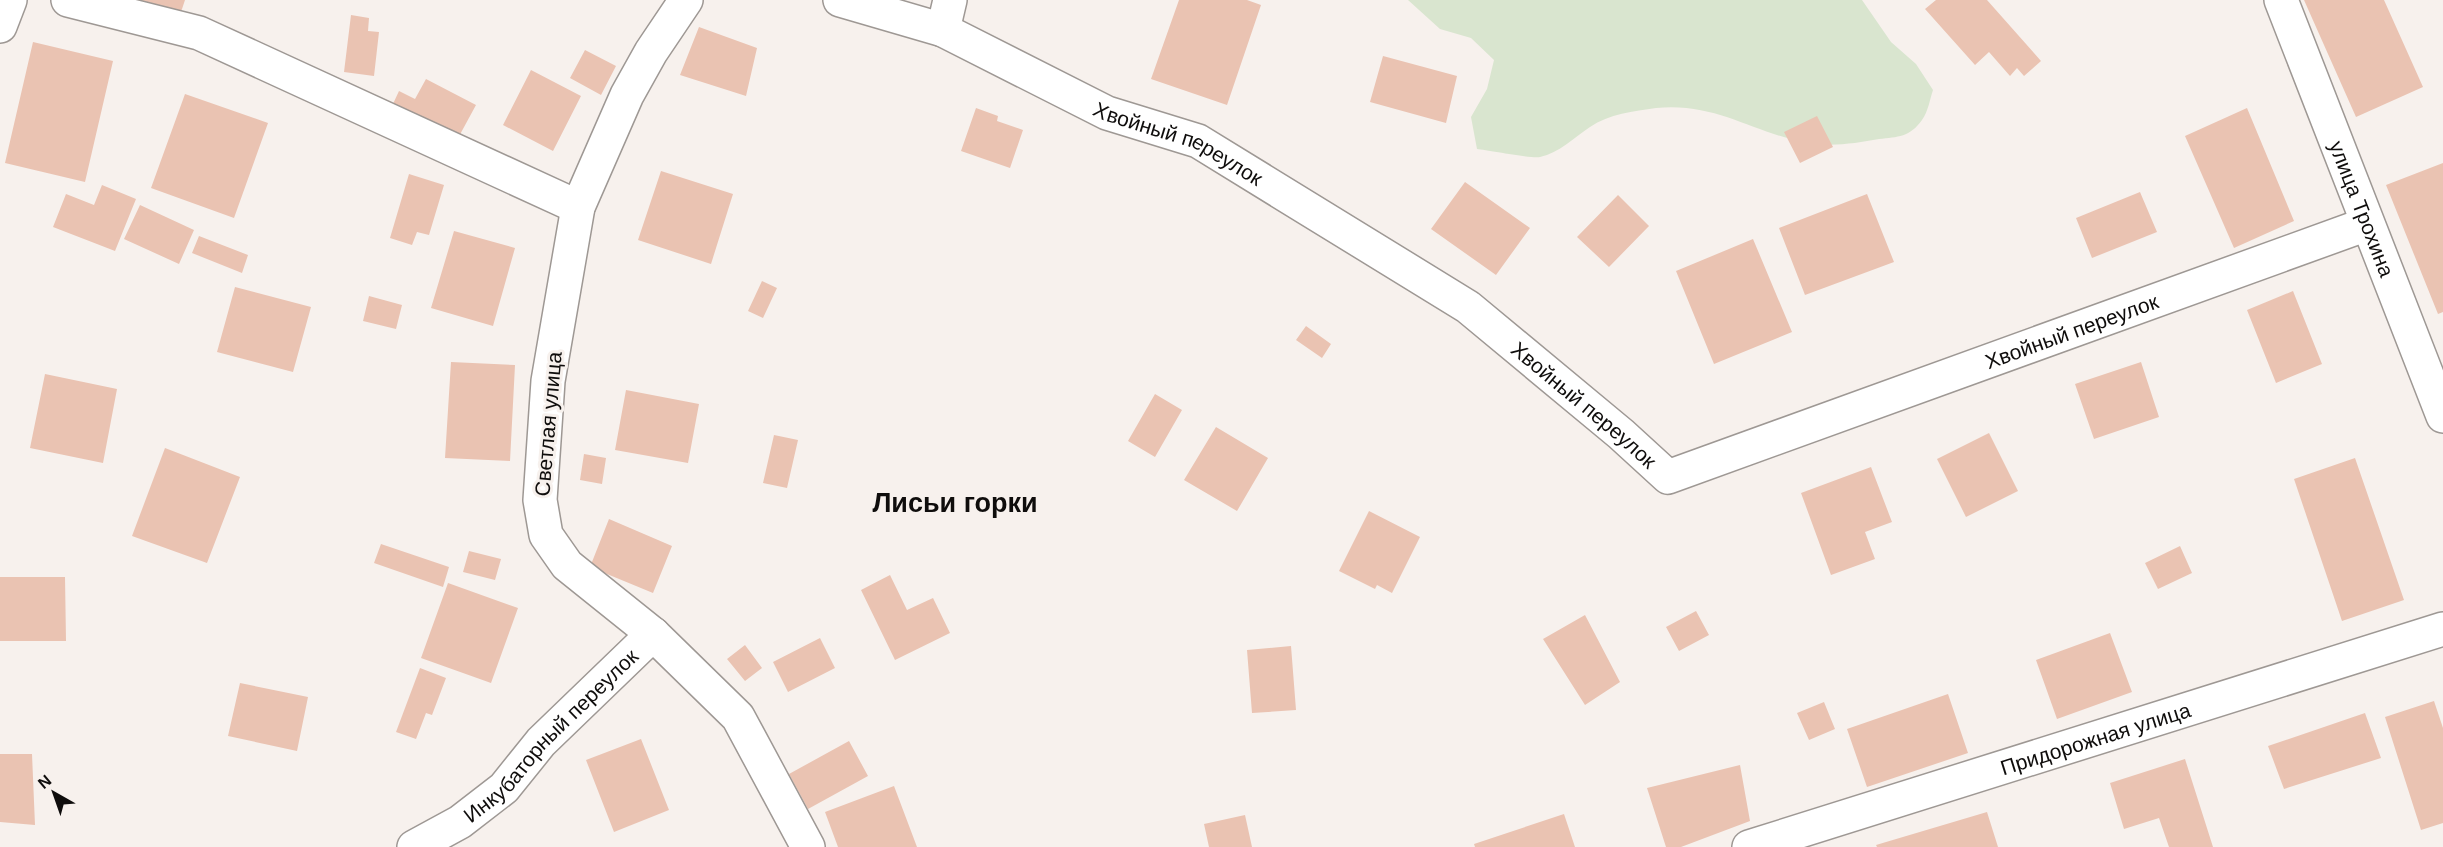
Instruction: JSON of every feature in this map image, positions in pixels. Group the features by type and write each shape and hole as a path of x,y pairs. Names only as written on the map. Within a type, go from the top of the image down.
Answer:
{"street":[{"path":"0,26 10,0"},
{"path":"68,0 199,33 578,207"},
{"name":"Светлая улица","path":"686,0 651,52 627,95 578,207 548,381 540,500 546,535 567,565 652,634 738,717 808,847"},
{"name":"Хвойный переулок","path":"840,0 946,15 1107,113 1198,141 1468,307 1621,434 1668,477 2367,224"},
{"name":"улица Трохина","path":"2281,0 2443,416"},
{"name":"Придорожная улица","path":"1749,847 2443,629"},
{"name":"Инкубаторный переулок","path":"414,847 460,822 504,788 541,742 652,634"}],"green space":[{"path":"1408,0 1862,0 1891,42 1916,64 1933,90 1924,117 1913,130 1898,137 1853,143 1827,145 1790,139 1717,114 1678,107 1639,110 1605,119 1560,148 1540,157 1477,149 1471,117 1487,89 1494,60 1471,38 1440,29"}],"building":[{"path":"137,0 185,0 179,18 136,4"},
{"path":"1179,0 1247,0 1261,5 1227,105 1151,79"},
{"path":"1936,0 1987,0 2041,61 2024,76 2017,68 2010,76 1989,52 1975,65 1925,9"},
{"path":"2304,0 2384,0 2423,87 2356,117"},
{"path":"351,15 369,18 368,31 379,32 374,76 344,72"},
{"path":"699,27 757,48 746,96 680,75"},
{"path":"33,42 113,61 85,182 5,163"},
{"path":"585,50 616,66 601,95 570,78"},
{"path":"1383,56 1457,76 1446,123 1370,102"},
{"path":"531,70 581,96 553,151 503,125"},
{"path":"426,79 476,105 457,140 392,106 399,91 415,99"},
{"path":"185,94 268,123 234,218 151,188"},
{"path":"976,108 998,116 997,121 1023,130 1010,168 961,151"},
{"path":"2247,108 2294,221 2234,248 2185,136"},
{"path":"1817,116 1833,147 1800,163 1784,132"},
{"path":"2443,163 2443,312 2438,314 2386,185"},
{"path":"661,171 733,194 711,264 638,240"},
{"path":"409,174 444,185 429,235 417,232 412,245 390,238"},
{"path":"1465,182 1530,228 1496,275 1431,229"},
{"path":"102,185 136,199 115,251 53,227 66,194 94,205"},
{"path":"2140,192 2157,232 2092,258 2076,218"},
{"path":"1867,194 1894,262 1805,295 1779,228"},
{"path":"1618,195 1649,226 1609,267 1577,237"},
{"path":"140,205 194,230 179,264 124,239"},
{"path":"454,231 515,248 493,326 431,308"},
{"path":"199,236 248,255 242,273 192,253"},
{"path":"1753,239 1792,332 1714,364 1676,271"},
{"path":"762,281 777,288 763,318 748,311"},
{"path":"235,287 311,307 293,372 217,352"},
{"path":"2293,291 2322,364 2276,383 2247,310"},
{"path":"369,296 402,305 396,329 363,321"},
{"path":"1306,326 1331,344 1322,358 1296,340"},
{"path":"451,362 515,365 510,461 445,458"},
{"path":"2141,362 2159,417 2094,439 2075,384"},
{"path":"45,374 117,389 103,463 30,448"},
{"path":"626,390 699,404 688,463 615,450"},
{"path":"1155,394 1182,410 1155,457 1128,441"},
{"path":"1216,427 1268,458 1237,511 1184,480"},
{"path":"1989,433 2018,491 1966,517 1937,459"},
{"path":"774,435 798,440 787,488 763,483"},
{"path":"165,448 240,477 207,563 132,536"},
{"path":"584,454 606,458 602,484 580,480"},
{"path":"2355,458 2404,600 2342,621 2294,479"},
{"path":"1871,467 1892,522 1865,532 1875,559 1831,575 1801,493"},
{"path":"1369,511 1420,537 1392,593 1377,585 1375,589 1339,571"},
{"path":"609,519 672,546 653,593 590,567"},
{"path":"381,544 449,567 443,587 374,563"},
{"path":"2180,546 2192,573 2158,589 2145,563"},
{"path":"469,551 501,559 495,580 463,572"},
{"path":"890,575 907,610 933,598 950,633 895,660 861,590"},
{"path":"0,577 65,577 66,641 0,641"},
{"path":"448,583 518,608 491,683 421,658"},
{"path":"1696,611 1709,635 1679,651 1666,627"},
{"path":"1585,615 1620,682 1585,705 1543,639"},
{"path":"2110,633 2132,692 2057,719 2036,660"},
{"path":"820,638 835,668 788,692 773,662"},
{"path":"745,645 762,668 745,681 727,659"},
{"path":"1291,646 1296,710 1252,713 1247,650"},
{"path":"420,668 446,678 432,715 426,713 416,739 396,732"},
{"path":"240,683 308,697 297,751 228,736"},
{"path":"1948,694 1968,753 1867,787 1847,729"},
{"path":"2434,701 2443,728 2443,823 2421,830 2385,717"},
{"path":"1824,702 1835,729 1809,740 1797,713"},
{"path":"2365,713 2381,758 2284,789 2268,746"},
{"path":"641,739 669,810 614,832 586,760"},
{"path":"849,741 868,776 808,809 789,774"},
{"path":"0,754 32,754 35,825 0,822"},
{"path":"2185,759 2213,847 2169,847 2159,818 2124,829 2110,783"},
{"path":"1740,765 1750,821 1681,847 1666,847 1647,788"},
{"path":"894,786 917,847 838,847 825,812"},
{"path":"1987,812 1998,847 1877,847 1876,845"},
{"path":"1564,814 1575,847 1475,847 1474,844"},
{"path":"1245,815 1252,847 1209,847 1204,824"}],"district":[{"name":"Лисьи горки","path":"955,503"}]}
